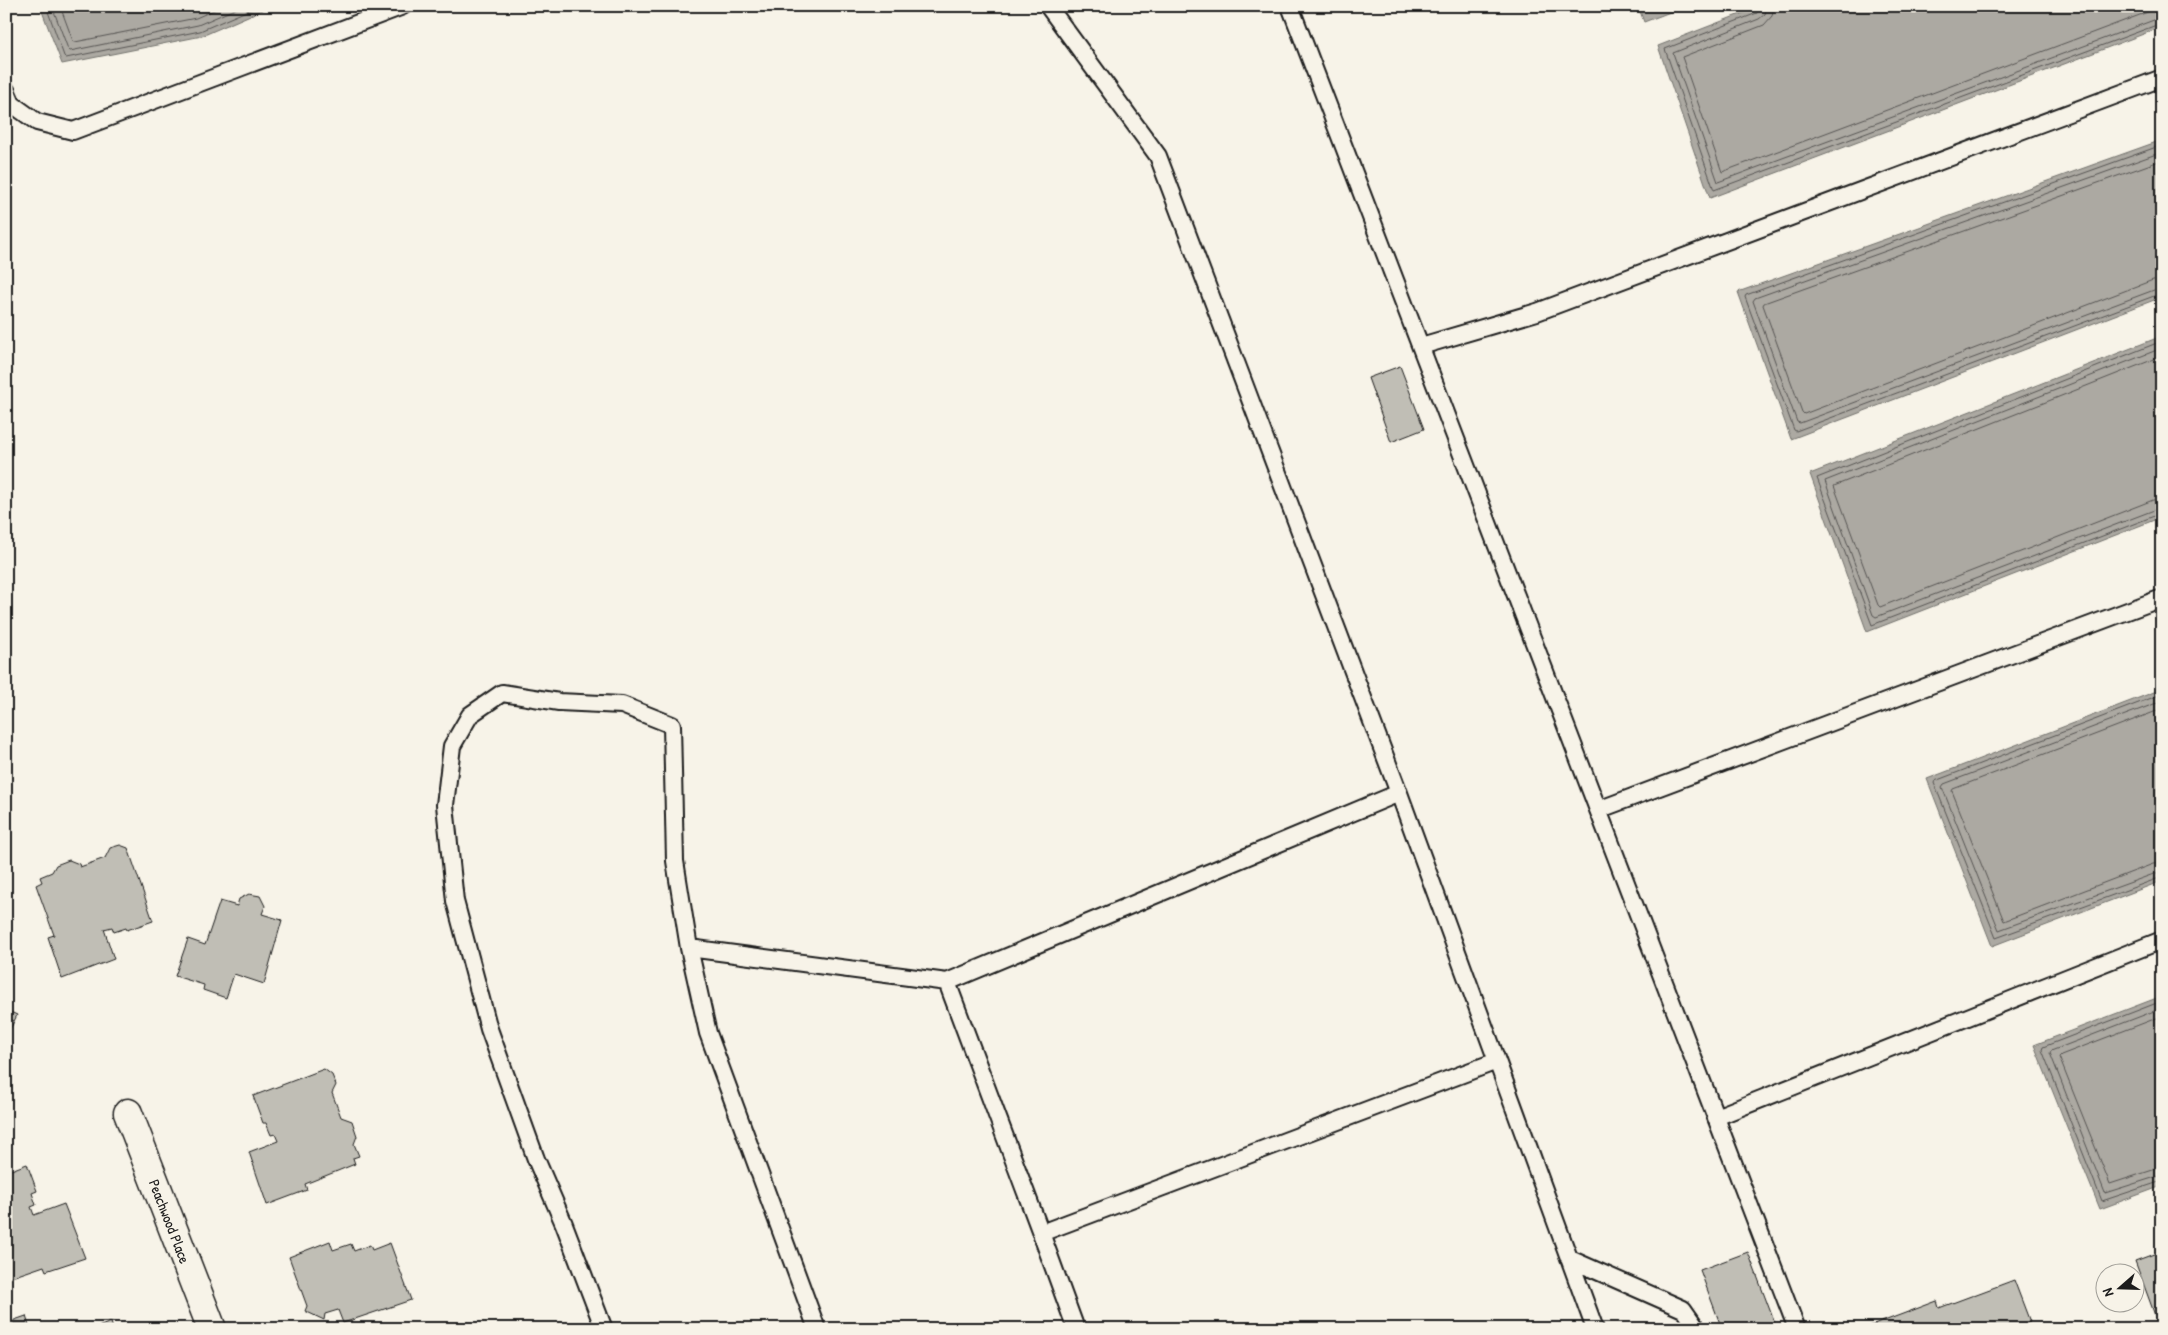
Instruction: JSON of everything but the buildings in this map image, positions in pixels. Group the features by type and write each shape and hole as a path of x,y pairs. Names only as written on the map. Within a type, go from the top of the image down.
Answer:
{"street":[{"name":"Peachwood Place","path":"128,1114 212,1329"}],"lane":[{"path":"6,90 12,104 37,122 73,131 403,6"},
{"path":"1048,6 1158,156 1399,793 1595,1329"},
{"path":"1290,6 1797,1329"},
{"path":"1420,346 1546,308 2162,78"},
{"path":"1598,810 2162,598"},
{"path":"604,1329 564,1224 536,1159 489,1029 455,901 445,805 452,746 470,715 502,693 560,702 622,705 672,725 675,861 689,948 708,1033 817,1329"},
{"path":"689,948 947,982 1399,793"},
{"path":"1716,1117 2162,940"},
{"path":"947,982 1076,1329"},
{"path":"1041,1233 1497,1061"},
{"path":"1570,1259 1683,1309 1697,1329"}],"water":[{"path":"40,6 271,6 202,36 62,64"},
{"path":"1638,6 1686,6 1644,22"},
{"path":"1761,6 2162,6 2162,27 1710,198 1658,46"},
{"path":"2162,140 2162,297 1791,439 1738,292"},
{"path":"2162,336 2162,517 1867,632 1810,474"},
{"path":"2162,689 2162,881 1992,946 1927,779"},
{"path":"2162,996 2162,1186 2100,1209 2034,1045"}]}
